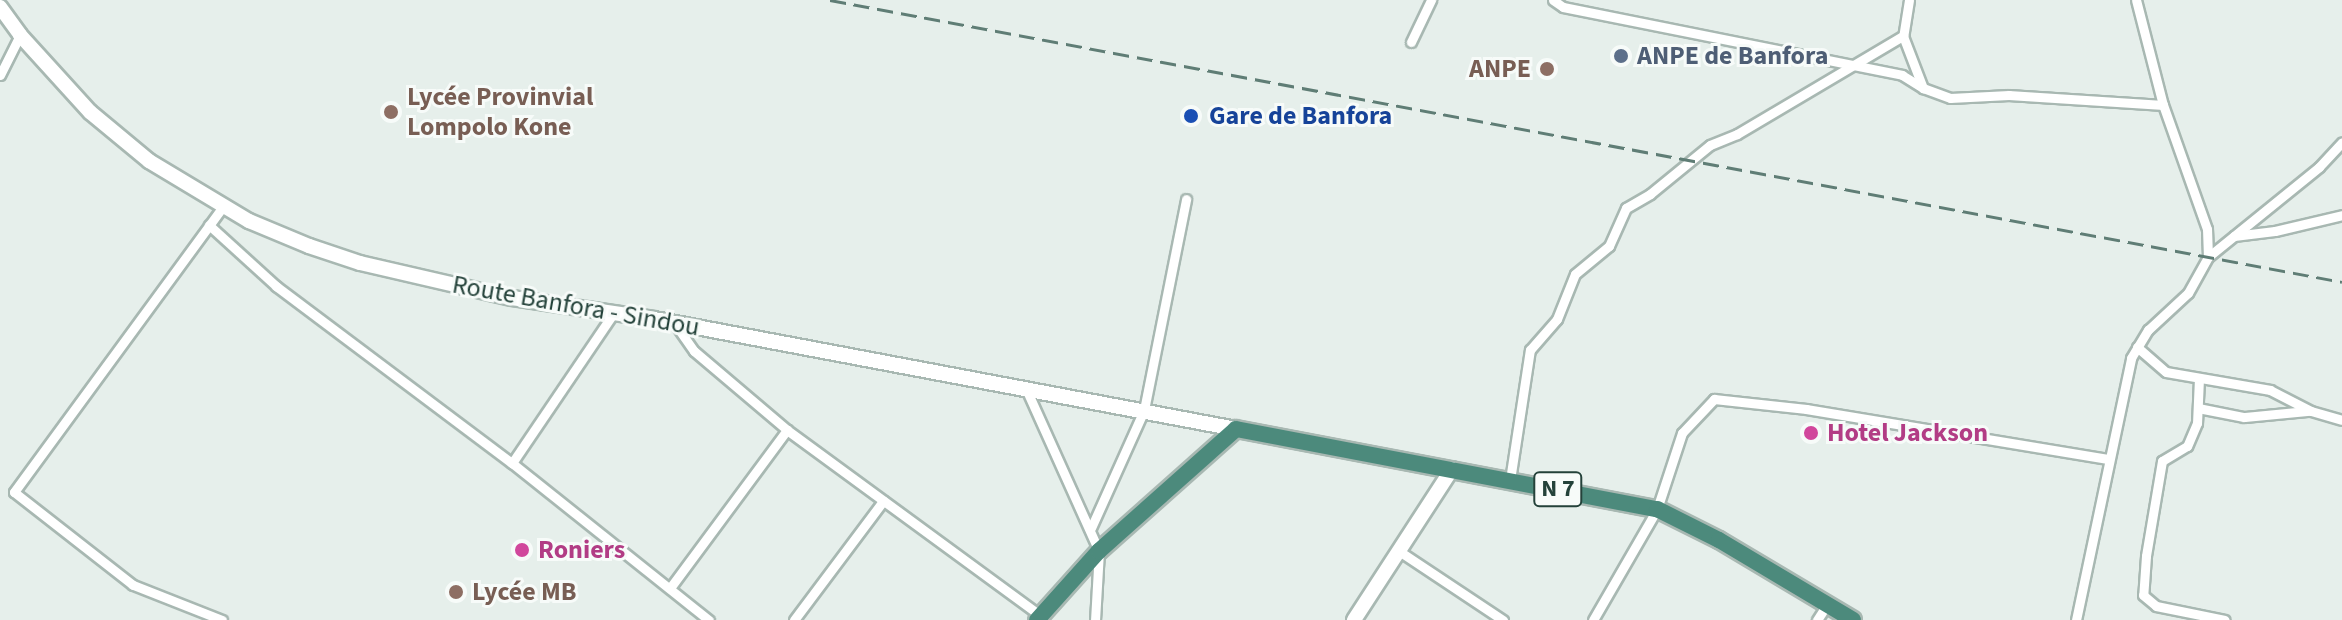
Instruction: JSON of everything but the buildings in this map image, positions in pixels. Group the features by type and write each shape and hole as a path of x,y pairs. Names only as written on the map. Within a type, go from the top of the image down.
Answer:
{"highway":[{"name":"N 7","path":"1236,429 1657,509 1719,540 1822,613 1853,620"},
{"path":"1039,618 1099,551 1236,429"}],"main road":[{"name":"Route Banfora - Sindou","path":"0,7 20,35 90,112 149,161 223,206 278,234 360,263 512,298 675,324 1236,429"},
{"path":"1354,620 1452,469"}],"street":[{"path":"1411,42 1431,0"},
{"path":"1553,0 1563,7 1902,75 1923,88 1950,98 2009,95 2163,105"},
{"path":"1909,0 1903,36 1923,88"},
{"path":"2136,0 2163,105 2207,229 2208,257"},
{"path":"0,75 20,35"},
{"path":"1510,480 1530,350 1557,319 1575,274 1609,246 1626,208 1650,194 1710,145 1737,134 1903,36"},
{"path":"2076,620 2108,459 2131,358 2137,347 2148,330 2188,293 2208,257 2319,167 2342,142"},
{"path":"1091,528 1144,410 1186,199"},
{"path":"222,620 133,585 14,492 223,206"},
{"path":"2234,236 2342,215"},
{"path":"209,225 276,286 512,463 709,620"},
{"path":"512,463 613,314"},
{"path":"675,324 694,351 787,430 1039,618"},
{"path":"2137,347 2166,372 2270,390 2311,411 2342,420"},
{"path":"2199,378 2197,423 2187,446 2162,461 2146,556 2143,595 2156,606 2225,620"},
{"path":"1027,391 1099,551 1095,620"},
{"path":"1593,620 1657,509 1682,433 1714,399 1806,409 2108,459"},
{"path":"2198,408 2244,417 2311,411"},
{"path":"670,588 787,430"},
{"path":"794,620 883,501"},
{"path":"1399,551 1503,620"}],"railway":[{"path":"830,0 2342,282"}],"place":[{"name":"ANPE de Banfora","path":"1621,56"},
{"name":"ANPE","path":"1547,69"},
{"name":"Lycée Provinvial Lompolo Kone","path":"391,112"},
{"name":"Gare de Banfora","path":"1191,116"},
{"name":"Hotel Jackson","path":"1811,433"},
{"name":"Roniers","path":"522,550"},
{"name":"Lycée MB","path":"456,592"}]}
